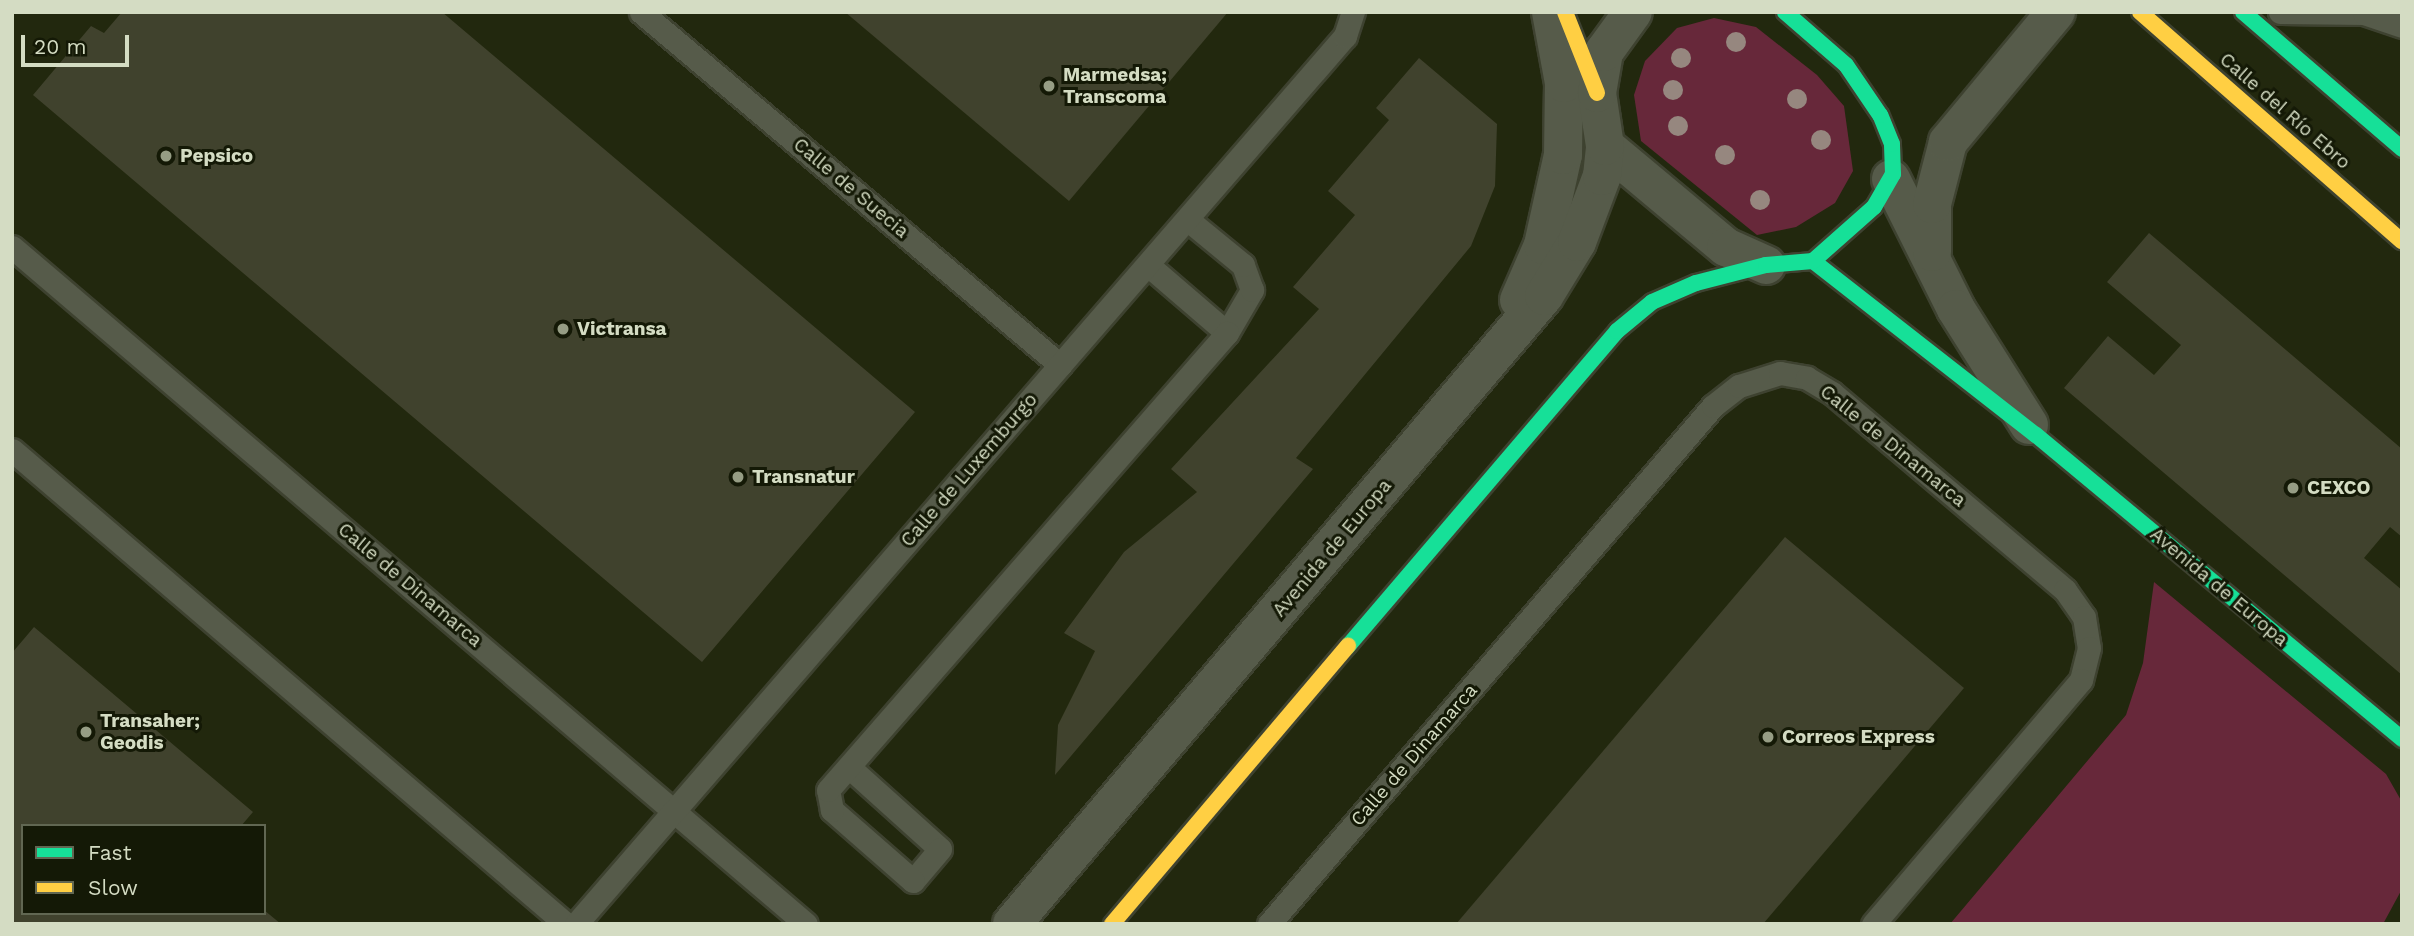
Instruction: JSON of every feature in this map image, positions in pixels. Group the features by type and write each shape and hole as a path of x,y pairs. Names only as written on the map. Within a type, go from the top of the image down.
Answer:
{"street":[{"path":"1464,391 1516,309 1546,232 1563,155 1564,83 1551,12"},
{"path":"1565,12 1597,93"},
{"name":"Avenida de Europa","path":"1012,924 1545,296 1577,242 1602,176 1605,146 1597,93 1604,52 1633,12"},
{"path":"1785,12 1846,65 1864,89 1892,144 1892,177"},
{"path":"1932,262 1930,227 1936,184 1948,142 1972,109 2056,12"},
{"name":"Calle del Río Ebro","path":"2140,12 2402,243"},
{"path":"2243,12 2402,149"},
{"path":"1112,924 1617,331 1652,302 1696,283 1766,265 1813,261 1846,237 1892,177 1972,109"},
{"path":"1605,146 1726,247 1766,265"},
{"name":"Avenida de Europa","path":"1892,177 1932,262 1994,375 2036,435"},
{"name":"Avenida de Europa","path":"1813,261 2036,435 2402,739"}],"lane":[{"name":"Calle de Suecia","path":"641,12 1060,365"},
{"name":"Calle de Luxemburgo","path":"576,924 1345,36 1353,12"},
{"path":"2280,12 2364,13 2402,26"},
{"path":"849,767 940,849 913,881 832,810 828,790 1227,333 1252,290 1243,265 1187,219"},
{"name":"Calle de Dinamarca","path":"12,247 806,924"},
{"path":"1148,265 1227,333"},
{"name":"Calle de Dinamarca","path":"1269,924 1713,406 1739,386 1780,373 1807,378 1848,407 2065,590 2086,627 2090,648 2081,680 1873,924"},
{"path":"12,450 566,924"}],"shaded area":[{"path":"1714,18 1756,27 1817,75 1844,106 1853,171 1835,203 1796,227 1757,235 1641,141 1634,95 1645,61 1677,28"},
{"path":"2154,582 2386,774 2402,802 2402,889 2383,924 1950,924 2126,715 2143,663"}],"building":[{"path":"122,12 442,12 915,412 702,662 33,95 91,26 104,33"},
{"name":"Marmedsa; Transcoma","path":"845,12 1228,12 1069,201"},
{"path":"1419,58 1497,124 1495,186 1471,246 1296,458 1313,469 1055,775 1058,725 1095,651 1064,633 1124,552 1197,492 1171,469 1319,309 1293,287 1355,215 1328,191 1389,120 1376,108"},
{"name":"CEXCO","path":"2149,233 2402,449 2402,537 2390,527 2364,558 2402,590 2402,675 2064,388 2108,336 2154,375 2181,345 2107,282"},
{"name":"Correos Express","path":"1785,537 1964,688 1881,786 1763,924 1456,924"},
{"name":"Transaher; Geodis","path":"34,627 253,812 243,824 21,824 21,915 266,915 266,912 281,924 12,924 12,653"}],"traffic: fast":[{"path":"1348,646 1617,331 1652,302 1696,283 1766,265 1813,261 1874,207 1893,174 1892,144 1880,115 1846,65 1785,12"},
{"path":"2243,12 2402,149"},
{"path":"1813,261 2036,435 2402,739"}],"traffic: slow":[{"path":"1565,12 1597,93"},
{"path":"2140,12 2402,241"},
{"path":"1112,924 1348,646"}],"place":[{"name":"Marmedsa; Transcoma","path":"1049,86"},
{"name":"Pepsico","path":"166,156"},
{"name":"Victransa","path":"563,329"},
{"name":"Transnatur","path":"738,477"},
{"name":"CEXCO","path":"2293,488"},
{"name":"Transaher; Geodis","path":"86,732"},
{"name":"Correos Express","path":"1768,737"}]}
